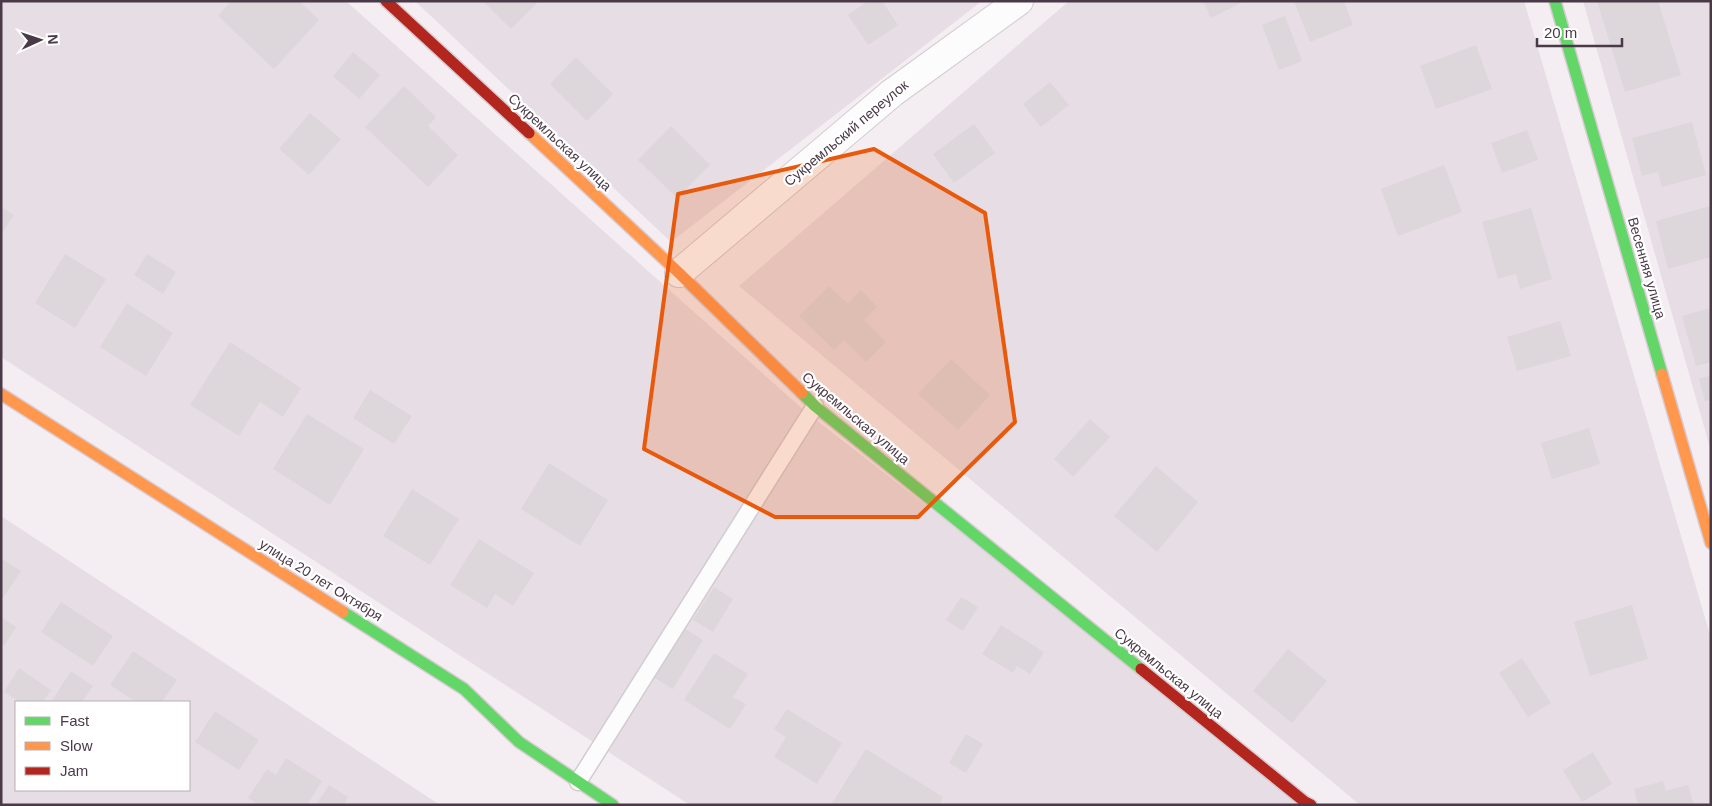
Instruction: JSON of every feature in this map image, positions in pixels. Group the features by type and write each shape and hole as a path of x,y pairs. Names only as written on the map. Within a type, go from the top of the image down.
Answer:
{"street":[{"name":"Сукремльская улица","path":"386,1 679,273 814,406 1311,805"},
{"name":"Сукремльский переулок","path":"679,273 892,93 1019,1"},
{"name":"Весенняя улица","path":"1555,1 1711,543"},
{"name":"улица 20 лет Октября","path":"1,394 464,689 520,742 613,805"}],"lane":[{"path":"578,782 814,406"}],"highlighted area":[{"path":"874,149 985,213 1015,422 918,517 775,517 644,449 678,194"}],"shaded area":[{"path":"1,1 346,1 807,413 1314,805 690,805 1,357"},
{"path":"415,1 982,1 671,242"},
{"path":"1069,1 1524,1 1711,638 1711,805 1360,805 739,286"},
{"path":"1583,1 1711,1 1711,451"},
{"path":"1,516 440,805 1,805"}],"building":[{"path":"231,1 299,1 319,20 274,69 218,16"},
{"path":"483,1 539,1 511,29"},
{"path":"868,1 882,1 898,25 868,45 848,15"},
{"path":"1203,1 1245,1 1211,18"},
{"path":"1294,1 1344,1 1353,25 1310,42"},
{"path":"1597,1 1658,1 1681,75 1625,92"},
{"path":"1285,16 1302,61 1279,70 1262,25"},
{"path":"1476,45 1492,89 1436,109 1420,66"},
{"path":"353,52 380,75 359,99 333,76"},
{"path":"576,57 613,94 587,121 550,84"},
{"path":"1050,82 1069,105 1041,127 1023,104"},
{"path":"404,86 436,117 428,126 458,155 428,187 365,127"},
{"path":"310,113 341,139 309,175 279,149"},
{"path":"1692,122 1706,175 1662,187 1658,172 1642,176 1632,138"},
{"path":"974,124 995,153 954,183 933,154"},
{"path":"671,126 710,165 677,198 638,160"},
{"path":"1527,130 1538,160 1502,173 1491,143"},
{"path":"1444,165 1462,212 1398,236 1381,189"},
{"path":"1710,206 1711,257 1668,269 1656,221"},
{"path":"1,207 14,215 1,235"},
{"path":"1531,208 1552,279 1520,289 1516,274 1498,279 1482,222"},
{"path":"65,254 106,279 75,328 35,303"},
{"path":"147,254 176,272 163,294 134,275"},
{"path":"829,286 848,304 861,290 877,307 864,320 886,342 866,362 844,340 834,350 799,316"},
{"path":"127,303 173,333 146,376 100,347"},
{"path":"1711,308 1711,362 1696,366 1682,316"},
{"path":"1560,321 1571,356 1517,371 1507,337"},
{"path":"230,342 301,388 283,417 260,402 239,436 190,405"},
{"path":"951,359 990,395 958,430 918,394"},
{"path":"1711,375 1711,400 1705,401 1699,379"},
{"path":"370,390 412,416 394,444 353,418"},
{"path":"307,414 364,449 330,505 273,469"},
{"path":"1090,419 1110,437 1073,477 1054,459"},
{"path":"1589,428 1600,464 1552,479 1541,443"},
{"path":"549,463 608,500 580,546 521,509"},
{"path":"1156,466 1198,502 1157,552 1114,516"},
{"path":"412,489 459,519 430,565 383,536"},
{"path":"479,539 534,573 513,606 495,594 487,608 450,585"},
{"path":"1,558 21,571 1,601"},
{"path":"714,587 733,599 713,632 693,620"},
{"path":"961,597 978,607 963,631 946,620"},
{"path":"61,602 113,636 93,666 41,632"},
{"path":"1632,605 1648,659 1590,676 1574,622"},
{"path":"1,617 16,627 4,646 1,644"},
{"path":"679,625 703,640 673,689 648,674"},
{"path":"1001,625 1044,652 1030,674 1017,666 1013,673 982,654"},
{"path":"1288,649 1327,681 1292,723 1253,691"},
{"path":"133,651 177,680 163,701 134,701 110,685"},
{"path":"714,653 748,674 733,697 746,704 730,729 684,700"},
{"path":"1522,658 1551,703 1528,717 1499,673"},
{"path":"19,668 51,690 44,701 18,701 4,692"},
{"path":"71,671 93,686 83,701 52,701"},
{"path":"787,709 842,743 817,784 774,757 786,737 774,729"},
{"path":"215,711 259,740 239,770 195,742"},
{"path":"966,734 983,744 966,773 949,763"},
{"path":"866,749 943,797 939,805 831,805"},
{"path":"1593,752 1612,784 1582,802 1563,770"},
{"path":"286,758 322,781 307,805 259,805 248,798 267,769 276,775"},
{"path":"1663,781 1666,791 1688,785 1694,805 1638,805 1634,789"},
{"path":"329,785 348,797 344,805 316,805"}],"traffic: fast":[{"path":"1555,1 1662,374"},
{"path":"802,393 815,406 1141,669"},
{"path":"343,612 464,689 519,742 613,805"}],"traffic: slow":[{"path":"529,133 679,273 802,393"},
{"path":"1662,374 1711,543"},
{"path":"1,394 343,612"}],"traffic: jam":[{"path":"386,1 529,133"},
{"path":"1141,669 1311,805"}]}
